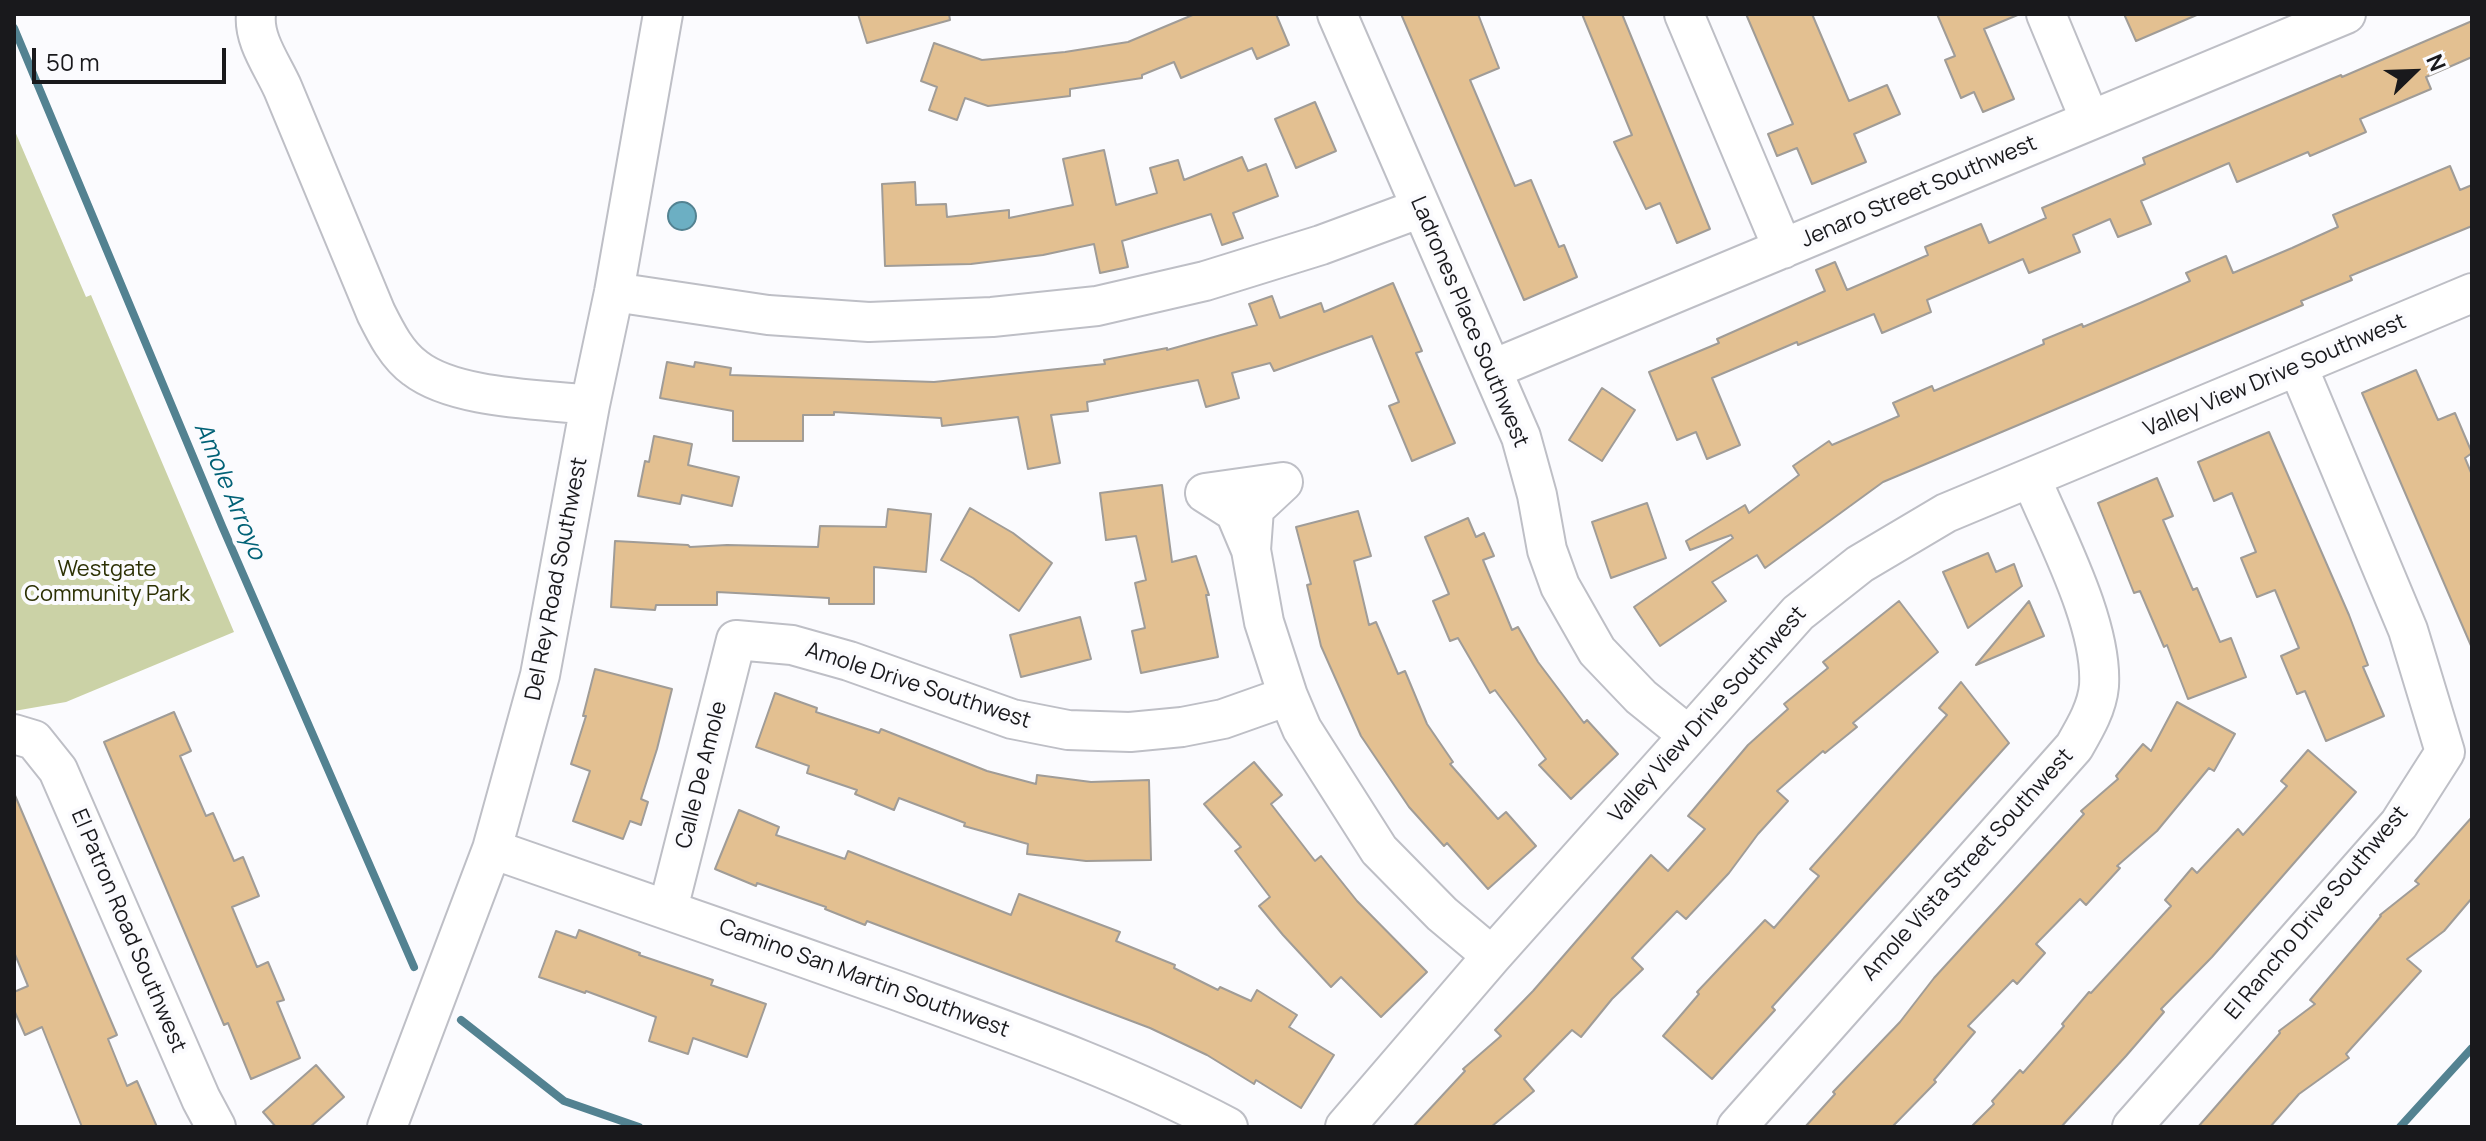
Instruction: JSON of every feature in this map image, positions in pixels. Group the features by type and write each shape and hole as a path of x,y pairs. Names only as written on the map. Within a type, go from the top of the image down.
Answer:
{"street":[{"path":"256,14 262,44 391,342 413,367 439,383 477,392 590,405"},
{"name":"Del Rey Road Southwest","path":"387,1127 492,849 540,675 614,292 663,14"},
{"name":"Ladrones Place Southwest","path":"1337,14 1521,437 1537,495 1547,550 1560,586 1597,651 1641,697 1688,735"},
{"path":"1684,14 1783,249"},
{"path":"2046,14 2090,120"},
{"name":"Jenaro Street Southwest","path":"1493,369 2346,14"},
{"path":"614,292 768,315 869,322 992,317 1097,306 1205,281 1321,245 1421,208"},
{"name":"Valley View Drive Southwest","path":"1345,1127 1492,956 1798,613 1860,564 1946,513 2472,293"},
{"name":"El Rancho Drive Southwest","path":"2132,1127 2399,824 2445,752 2408,630 2298,367"},
{"name":"Amole Vista Street Southwest","path":"1737,1127 2074,747 2093,711 2099,687 2093,627 2031,478"},
{"path":"1251,550 1264,622 1302,729 1379,850 1442,914 1492,956"},
{"name":"Amole Drive Southwest","path":"736,640 792,645 849,661 1012,719 1068,730 1130,732 1182,727 1223,719 1288,696"},
{"name":"Calle De Amole","path":"668,909 736,640"},
{"name":"El Patron Road Southwest","path":"24,737 58,770 216,1127"},
{"name":"Camino San Martin Southwest","path":"492,849 1087,1060 1172,1097 1228,1127"}],"green space":[{"name":"Westgate Community Park","path":"14,129 86,297 91,295 234,632 66,702 14,711"}],"water":[{"path":"682,202 692,206 696,216 692,226 682,230 672,226 668,216 672,206"}],"building":[{"path":"858,14 949,14 950,20 867,43"},
{"path":"1195,14 1276,14 1289,45 1257,59 1252,48 1181,78 1174,62 1142,75 1142,78 1070,89 1070,96 988,106 965,98 957,120 929,110 937,87 921,81 934,43 982,60 1065,52 1128,42"},
{"path":"1401,14 1478,14 1499,68 1470,80 1515,186 1531,180 1559,247 1564,245 1577,277 1524,300"},
{"path":"1582,14 1622,14 1710,229 1677,243 1660,203 1646,209 1614,142 1632,135"},
{"path":"1746,14 1812,14 1849,101 1887,85 1900,114 1854,134 1866,162 1812,184 1797,148 1777,156 1768,134 1793,124"},
{"path":"1937,14 2020,14 1984,29 2014,99 1983,112 1974,92 1961,98 1945,60 1955,56"},
{"path":"2124,14 2199,14 2136,41"},
{"path":"2472,21 2472,57 2426,77 2431,89 2360,119 2366,132 2237,182 2229,163 2141,201 2151,224 2118,237 2110,219 2073,235 2080,252 2029,273 2023,259 1927,300 1931,312 1882,333 1874,314 1712,378 1740,445 1707,459 1696,432 1677,440 1649,372 1719,343 1717,339 1825,291 1816,270 1835,262 1847,290 1928,255 1925,247 1981,224 1989,243 2046,218 2042,208 2145,164 2143,158"},
{"path":"1315,102 1336,151 1296,168 1275,119"},
{"path":"1104,150 1116,205 1157,193 1150,168 1178,160 1184,180 1242,157 1248,171 1266,164 1278,196 1233,213 1243,238 1222,245 1211,214 1122,241 1128,267 1100,273 1094,244 1043,255 971,264 885,266 882,184 915,182 916,205 946,204 947,217 1009,210 1009,218 1073,205 1063,159"},
{"path":"2450,166 2460,190 2472,185 2472,226 2350,276 2352,280 2301,301 2303,305 1883,482 1765,568 1757,555 1712,582 1726,601 1660,646 1634,607 1733,538 1731,535 1690,550 1686,541 1745,505 1749,513 1799,475 1793,466 1829,441 1832,445 1899,416 1893,403 1932,386 1934,391 2044,344 2043,340 2082,324 2083,327 2190,281 2186,273 2226,256 2233,273 2292,248 2338,227 2333,215"},
{"path":"1393,283 1422,351 1416,353 1455,443 1412,461 1389,406 1399,402 1372,336 1274,371 1270,363 1232,373 1239,398 1206,407 1198,380 1087,402 1088,411 1051,415 1060,463 1028,469 1018,417 942,426 941,418 834,412 834,415 803,415 803,441 733,441 733,411 660,398 667,362 694,367 695,362 731,368 730,375 934,382 1105,364 1104,360 1167,350 1257,325 1249,304 1272,296 1280,318 1321,303 1324,312"},
{"path":"2416,370 2438,420 2455,413 2472,453 2465,458 2472,475 2472,648 2362,393"},
{"path":"1602,388 1635,410 1602,461 1569,440"},
{"path":"2269,432 2349,615 2368,665 2363,667 2384,716 2326,741 2305,691 2297,694 2281,656 2299,648 2275,590 2257,597 2241,558 2256,552 2232,493 2214,501 2198,462"},
{"path":"654,436 692,444 688,465 739,477 732,506 682,495 680,504 638,496"},
{"path":"2157,478 2173,516 2163,520 2193,590 2197,588 2220,642 2231,638 2246,677 2188,699 2167,645 2164,647 2140,591 2134,593 2098,503"},
{"path":"1162,485 1172,562 1196,556 1209,595 1206,595 1218,657 1141,673 1132,631 1145,628 1135,583 1146,580 1136,536 1106,540 1100,493"},
{"path":"1647,503 1666,558 1611,578 1592,522"},
{"path":"970,508 1013,533 1052,563 1019,611 973,578 941,560"},
{"path":"888,509 931,514 926,572 874,567 874,604 829,604 829,598 717,592 717,605 656,605 655,610 611,607 615,541 690,547 818,547 820,526 886,527"},
{"path":"1358,511 1371,556 1354,561 1369,625 1376,622 1398,674 1405,671 1427,724 1453,762 1450,764 1498,819 1506,812 1536,846 1488,889 1409,807 1361,736 1321,646 1307,585 1311,584 1296,527"},
{"path":"1468,518 1476,537 1484,533 1494,556 1483,560 1512,630 1518,627 1538,662 1584,723 1587,720 1618,754 1571,799 1539,765 1546,759 1495,690 1490,693 1458,638 1450,641 1433,601 1449,594 1425,537"},
{"path":"1988,553 1996,572 2014,564 2022,586 1968,628 1943,572"},
{"path":"1899,601 1938,652 1853,723 1857,727 1825,753 1823,751 1777,791 1788,801 1729,873 1686,919 1677,911 1632,958 1643,969 1612,999 1581,1037 1572,1030 1524,1079 1534,1091 1491,1127 1413,1127 1465,1071 1463,1069 1501,1036 1495,1030 1533,991 1651,855 1668,871 1705,829 1688,816 1748,745 1788,709 1784,704 1828,668 1823,662"},
{"path":"2029,601 2044,636 1976,665"},
{"path":"1080,617 1091,659 1021,677 1010,635"},
{"path":"595,669 672,689 641,799 648,802 641,825 630,821 623,839 573,821 590,771 571,764 586,716 583,716"},
{"path":"1961,682 2009,743 1772,1007 1775,1010 1712,1079 1663,1036 1699,994 1697,992 1765,920 1774,928 1819,876 1810,869 1947,715 1939,708"},
{"path":"775,693 817,708 816,712 879,733 881,729 987,771 1036,784 1037,775 1091,782 1149,780 1151,860 1086,861 1027,854 1028,844 964,826 965,823 899,798 894,810 855,794 857,790 807,773 809,766 756,747"},
{"path":"2177,702 2235,734 2214,771 2209,768 2157,831 2117,866 2120,868 2086,905 2080,899 2036,944 2045,953 2017,984 2013,980 1968,1026 1975,1032 1934,1080 1936,1082 1892,1127 1805,1127 1835,1094 1833,1092 1900,1022 1934,978 2084,814 2081,811 2118,779 2116,776 2143,744 2151,751"},
{"path":"174,712 191,751 180,756 206,816 213,813 234,861 243,857 259,896 232,907 257,967 268,962 284,1000 277,1002 300,1058 251,1079 228,1023 224,1025 104,742"},
{"path":"2308,750 2356,792 2212,957 2161,1009 2164,1012 2126,1056 2061,1127 1971,1127 1994,1104 1992,1101 2020,1070 2023,1073 2089,992 2171,906 2165,900 2192,868 2197,873 2238,829 2243,835 2287,786 2281,781"},
{"path":"1254,762 1282,795 1271,804 1315,861 1321,856 1357,901 1427,972 1381,1017 1341,977 1331,987 1283,935 1259,906 1270,897 1235,851 1241,847 1204,804"},
{"path":"14,793 117,1035 108,1039 127,1086 137,1081 157,1127 82,1127 42,1027 25,1035 14,1010 14,992 28,986 14,952"},
{"path":"739,810 779,827 776,835 845,859 848,851 1011,915 1019,894 1120,932 1116,941 1175,965 1174,968 1218,990 1220,987 1251,1001 1257,990 1297,1015 1289,1027 1334,1055 1301,1108 1256,1080 1254,1084 1207,1055 1150,1028 867,921 865,925 826,907 757,883 756,886 715,869"},
{"path":"2472,817 2472,898 2444,931 2407,959 2421,971 2346,1054 2349,1058 2299,1094 2270,1127 2198,1127 2279,1031 2315,1004 2310,1000 2380,915 2419,884 2415,881"},
{"path":"579,930 639,955 713,980 711,985 766,1004 747,1057 693,1038 688,1054 649,1041 656,1017 539,977 556,931 576,938"},
{"path":"316,1065 344,1097 310,1127 276,1127 263,1112"}],"waterway":[{"name":"Amole Arroyo","path":"14,28 222,526 414,967"},
{"name":"Amole Arroyo","path":"461,1020 564,1101 639,1127"},
{"path":"2400,1127 2472,1048"}]}
